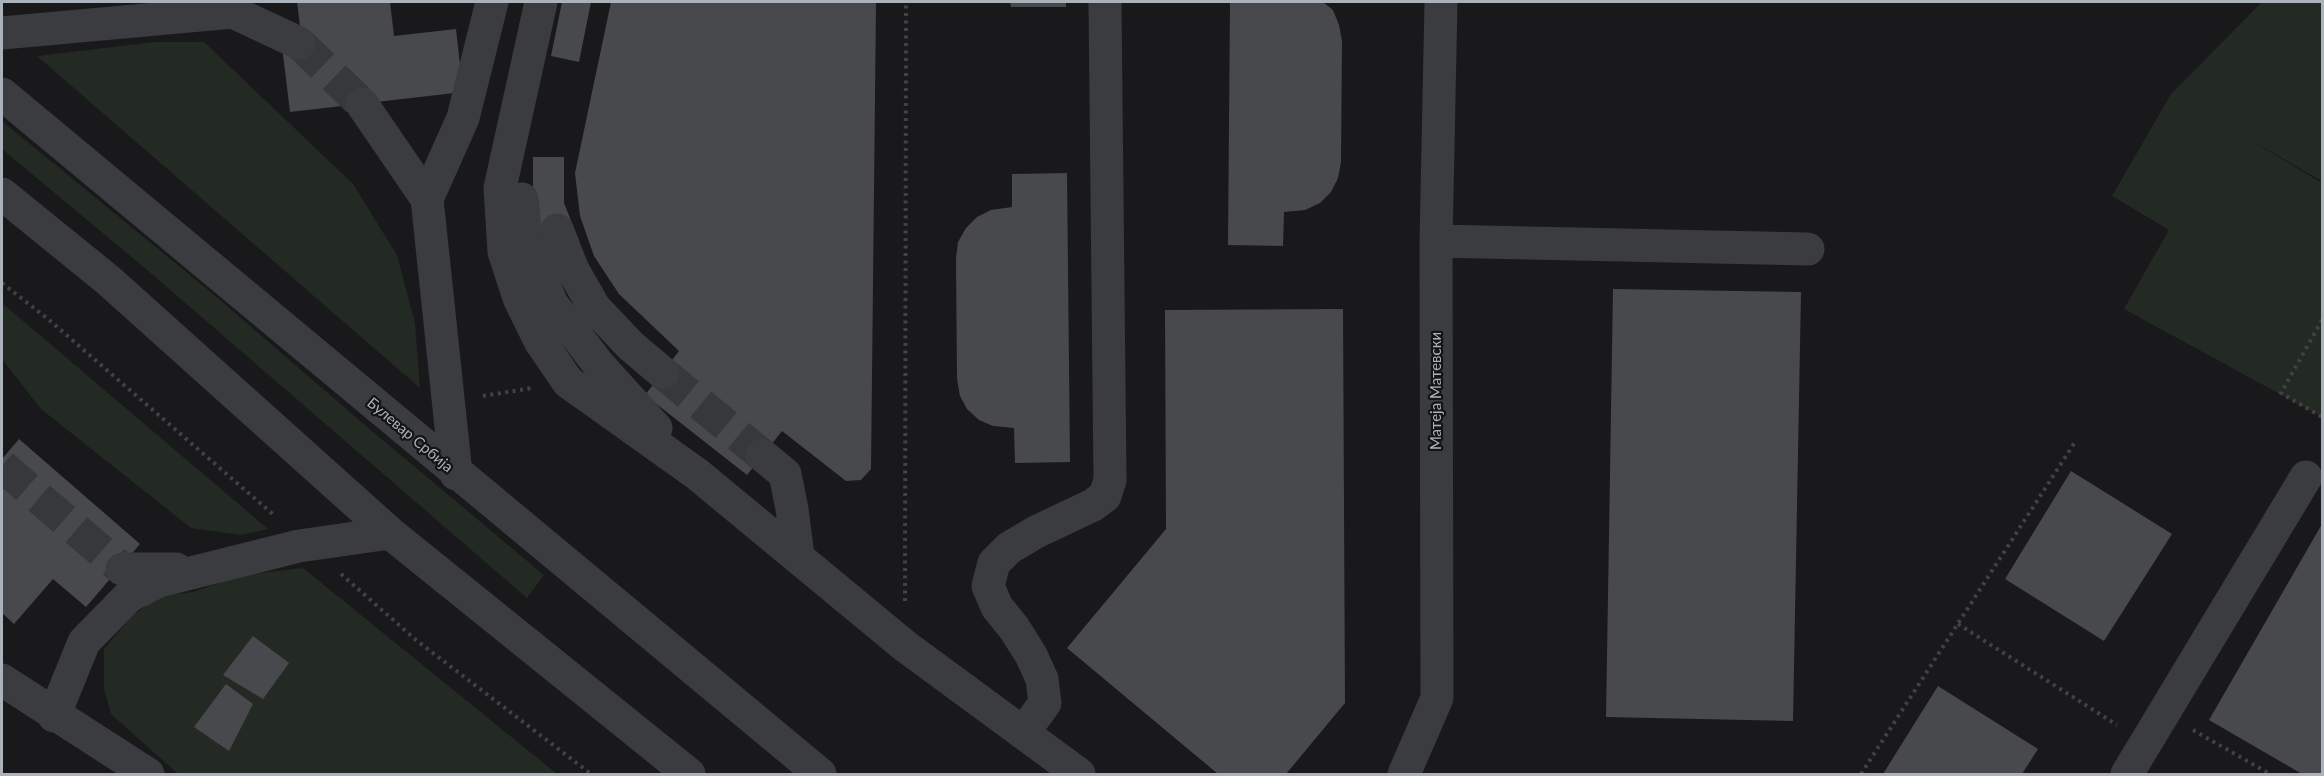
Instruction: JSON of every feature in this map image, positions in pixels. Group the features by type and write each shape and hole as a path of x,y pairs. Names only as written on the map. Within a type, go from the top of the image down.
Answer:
{"street":[{"path":"427,199 464,118 492,2"},
{"path":"541,2 500,188 504,252 519,298 536,333 568,382 698,474 904,646 1078,774"},
{"path":"1023,733 1045,703 1042,679 1019,637 997,607 988,586 994,563 1009,548 1036,532 1093,505 1105,496 1110,480 1106,2"},
{"name":"Матеја Матевски","path":"1404,774 1437,699 1436,241 1441,2"},
{"path":"2,33 233,7 299,43"},
{"name":"Булевар Србија","path":"2,94 456,474 820,774"},
{"path":"362,104 427,199 456,474"},
{"path":"514,131 526,242 552,304 599,365 698,474"},
{"path":"2,194 108,280 390,532 689,774"},
{"path":"557,230 573,270 594,308 631,346 663,373"},
{"path":"1436,241 1808,249"},
{"path":"762,455 785,474 798,556"},
{"path":"2127,774 2306,477"},
{"path":"54,716 84,642 129,596 159,581 299,546 390,532"},
{"path":"122,569 208,569"},
{"path":"2,680 54,716 148,774"}],"path":[{"path":"904,646 906,2"},
{"path":"2322,320 2281,393 2322,417"},
{"path":"448,401 568,382"},
{"path":"1861,774 2075,442"},
{"path":"1958,624 2146,744"},
{"path":"2164,713 2270,774"}],"shaded area":[{"path":"2262,2 2322,2 2322,181 2242,135 2322,183 2322,417 2124,309 2169,230 2112,196 2171,94"},
{"path":"155,42 204,42 353,184 397,255 415,323 420,388 37,56"},
{"path":"2,121 213,294 544,575 527,598 146,269 2,149"},
{"path":"2,303 268,529 241,535 191,528 41,409 2,359"},
{"path":"303,568 557,774 178,774 111,714 104,689 104,649 132,616 159,596 193,592 243,575"}],"building":[{"path":"297,2 390,2 394,36 456,29 463,92 290,112 282,46 302,43"},
{"path":"562,2 591,2 579,62 551,56"},
{"path":"611,2 876,2 871,469 861,480 846,481 782,431 747,475 645,395 679,351 619,294 594,256 580,216 575,173"},
{"path":"1010,2 1066,2 1066,7 1011,7"},
{"path":"1230,2 1323,2 1333,10 1339,25 1342,41 1341,162 1338,178 1331,192 1320,203 1305,210 1284,212 1283,246 1228,245"},
{"path":"533,157 564,157 564,203 580,243 551,254 533,210"},
{"path":"1067,173 1070,462 1015,463 1014,428 993,426 979,420 967,409 960,396 957,379 956,258 958,242 966,228 977,217 991,210 1012,207 1012,174"},
{"path":"1613,289 1801,292 1793,721 1606,717"},
{"path":"1343,309 1345,703 1286,774 1218,774 1067,648 1166,529 1165,310"},
{"path":"19,439 140,544 86,607 53,579 14,624 2,613 2,459"},
{"path":"2071,471 2172,534 2104,641 2005,579"},
{"path":"2322,524 2322,774 2302,774 2209,720"},
{"path":"253,636 289,663 263,699 223,675"},
{"path":"226,684 253,704 229,751 194,727"},
{"path":"1938,686 2038,749 2022,774 1883,774"}],"tunnel":[{"path":"299,43 362,104"},
{"path":"663,373 762,455"},
{"path":"2,466 122,569"}]}
